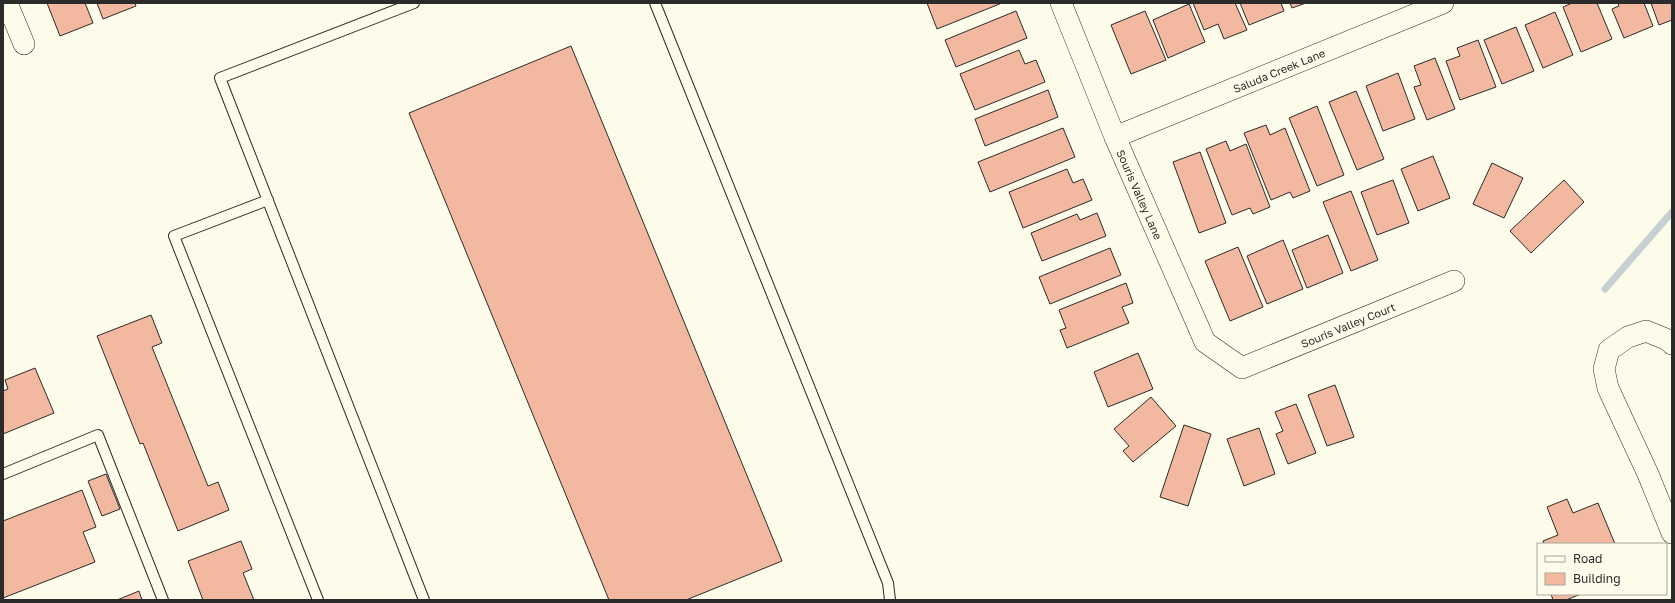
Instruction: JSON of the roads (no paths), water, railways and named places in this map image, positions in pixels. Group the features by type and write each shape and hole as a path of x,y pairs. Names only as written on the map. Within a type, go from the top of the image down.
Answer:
{"street":[{"path":"7,3 24,44"},
{"name":"Souris Valley Lane","path":"1061,3 1115,137 1204,342 1242,368"},
{"name":"Saluda Creek Lane","path":"1115,137 1443,3"},
{"name":"Souris Valley Court","path":"1242,368 1454,281"},
{"path":"1672,344 1668,340 1646,331 1628,337 1609,350 1604,369 1608,388 1648,474 1672,533"}],"lane":[{"path":"414,3 220,78 424,600"},
{"path":"655,3 888,583 890,600"},
{"path":"268,200 174,236 318,600"},
{"path":"3,474 98,435 163,600"}],"waterway":[{"path":"1605,289 1672,212"}]}
